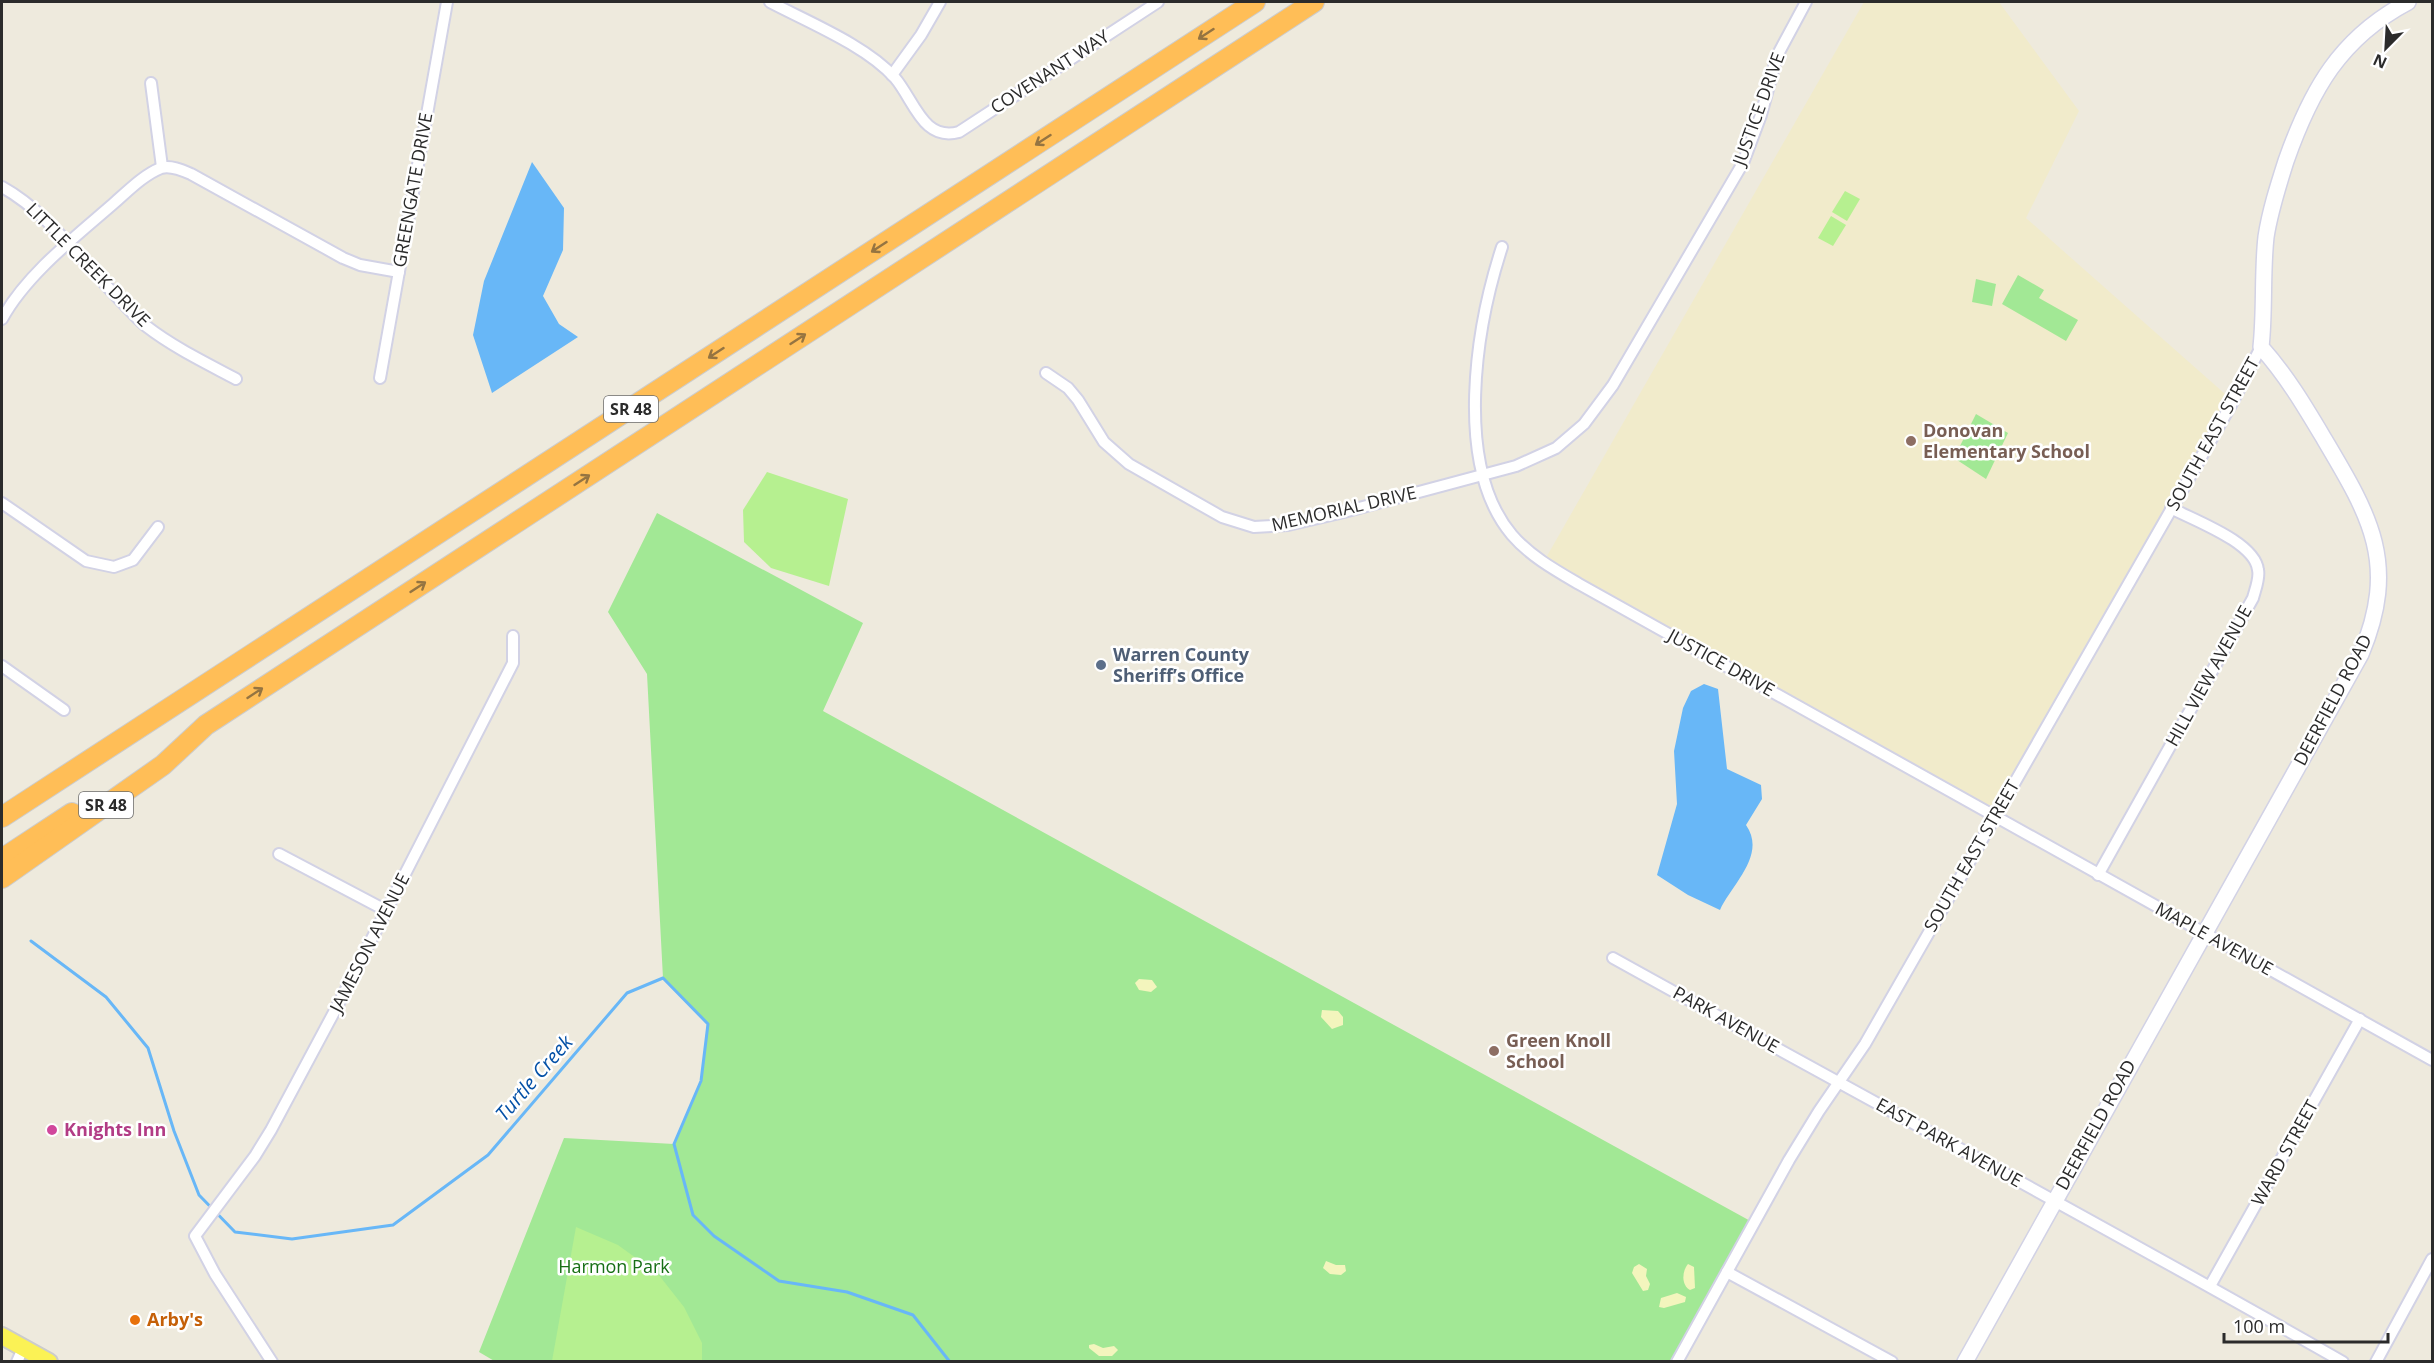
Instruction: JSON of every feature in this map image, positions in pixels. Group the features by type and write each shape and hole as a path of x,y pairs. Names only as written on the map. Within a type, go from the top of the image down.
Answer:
{"highway":[{"name":"SR 48","path":"3,817 1255,2"},
{"name":"SR 48","path":"2,878 163,765 206,725 1314,2"},
{"path":"2,859 206,725"}],"main road":[{"path":"2,1336 20,1355 49,1362"}],"street":[{"name":"GREENGATE DRIVE","path":"380,378 447,2"},
{"path":"772,2 872,57 892,75 916,44 940,2"},
{"name":"COVENANT WAY","path":"892,75 927,125 939,134 959,132 1158,2"},
{"name":"JUSTICE DRIVE","path":"1482,475 1516,466 1556,448 1584,424 1613,385 1743,163 1761,115 1776,56 1806,2"},
{"path":"2261,347 2266,236 2280,179 2299,124 2321,80 2342,54 2379,20 2408,2"},
{"path":"151,83 162,167"},
{"path":"2,320 12,301 68,243 142,180 162,167 178,168 191,174 343,258 360,265 399,272"},
{"name":"LITTLE CREEK DRIVE","path":"2,187 25,201 145,325 173,344 236,379"},
{"name":"JUSTICE DRIVE","path":"1502,247 1482,333 1477,382 1476,433 1482,475 1487,491 1502,521 1523,547 1543,562 1995,816"},
{"name":"SOUTH EAST STREET","path":"1677,1362 1789,1160 1865,1044 2261,347"},
{"name":"DEERFIELD ROAD","path":"1965,1362 2361,654 2373,624 2378,601 2378,560 2376,544 2362,506 2289,381 2261,347"},
{"name":"MEMORIAL DRIVE","path":"1047,373 1068,388 1078,400 1094,429 1115,454 1186,498 1238,523 1254,527 1288,525 1482,475"},
{"path":"2,503 86,561 114,567 133,560 158,527"},
{"name":"HILL VIEW AVENUE","path":"2098,875 2253,598 2259,570 2253,558 2239,543 2171,508"},
{"name":"JAMESON AVENUE","path":"272,1362 215,1274 195,1236 255,1156 271,1130 513,663 513,636"},
{"path":"2,668 64,710"},
{"name":"MAPLE AVENUE","path":"1995,816 2433,1060"},
{"path":"279,854 387,910"},
{"name":"PARK AVENUE","path":"1613,958 1838,1082"},
{"name":"WARD STREET","path":"2210,1286 2360,1019"},
{"name":"EAST PARK AVENUE","path":"1838,1082 2210,1286 2343,1362"},
{"path":"2376,1362 2433,1259"},
{"path":"1727,1272 1892,1362"}],"shaded area":[{"name":"Donovan Elementary School","path":"1864,2 1999,2 2079,111 2026,218 2233,401 1995,816 1543,563"}],"green space":[{"path":"1845,191 1860,199 1847,221 1832,212"},
{"path":"1831,216 1846,225 1833,246 1818,238"},
{"path":"2018,275 2044,290 2039,298 2078,320 2066,341 2002,304"},
{"path":"1976,279 1996,284 1992,306 1972,302"},
{"path":"1976,414 2008,433 1986,479 1954,458"},
{"path":"767,472 848,499 829,586 771,568 744,542 743,510"},
{"name":"Harmon Park","path":"657,513 863,623 823,711 1754,1223 1677,1361 496,1362 479,1352 564,1138 674,1144 701,1081 707,1024 663,978 647,674 608,612"},
{"name":"Harmon Park","path":"576,1227 618,1245 658,1274 684,1307 702,1343 702,1361 552,1361"}],"sand":[{"path":"1139,979 1152,980 1157,987 1151,992 1139,990 1135,983"},
{"path":"1322,1010 1338,1011 1343,1017 1343,1025 1332,1029 1321,1017"},
{"path":"1326,1261 1336,1265 1345,1265 1346,1271 1341,1275 1330,1274 1323,1268"},
{"path":"1639,1264 1647,1269 1646,1276 1650,1284 1648,1290 1643,1291 1632,1273 1634,1267"},
{"path":"1688,1264 1694,1267 1695,1288 1690,1290 1683,1278"},
{"path":"1677,1293 1686,1297 1685,1302 1664,1308 1659,1307 1661,1298"},
{"path":"1094,1344 1103,1348 1114,1346 1118,1350 1112,1356 1099,1356 1089,1348 1089,1345"}],"water":[{"path":"532,162 564,208 563,250 543,296 559,324 578,337 492,393 473,335 484,281"},
{"path":"1704,684 1718,689 1727,769 1761,785 1762,799 1746,825 1751,836 1750,858 1720,910 1688,895 1657,875 1677,804 1674,751 1683,708 1691,691"}],"waterway":[{"name":"Turtle Creek","path":"31,941 106,997 148,1048 174,1131 199,1195 235,1232 292,1239 393,1225 488,1155 627,993 663,978 708,1024 701,1081 674,1144 693,1215 714,1236 779,1281 847,1292 913,1315 950,1362"}],"place":[{"name":"Donovan Elementary School","path":"1911,441"},
{"name":"Warren County Sheriff’s Office","path":"1101,665"},
{"name":"Green Knoll School","path":"1494,1051"},
{"name":"Knights Inn","path":"52,1130"},
{"name":"Arby's","path":"135,1320"}]}
